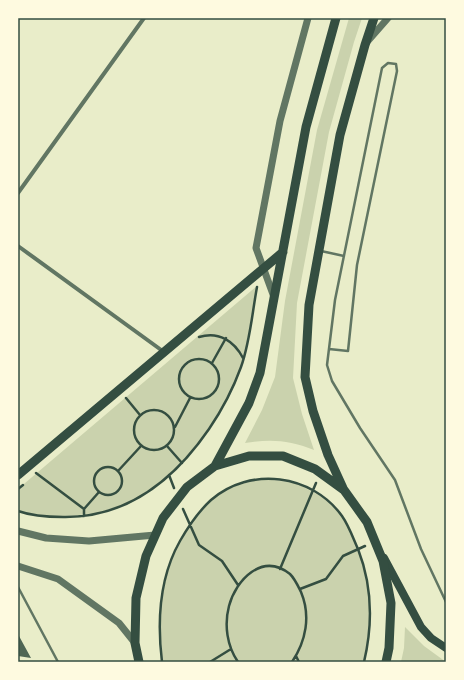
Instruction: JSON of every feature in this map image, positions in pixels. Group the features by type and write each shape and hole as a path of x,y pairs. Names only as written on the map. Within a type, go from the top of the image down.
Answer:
{"highway":[{"path":"215,466 248,404 260,373 306,127 336,18"},
{"path":"374,18 340,135 309,305 305,377 313,411 328,455 344,490 367,522 383,561 391,603 389,648 386,662"},
{"path":"18,475 283,252"},
{"path":"138,662 135,643 136,598 146,556 163,518 187,487 215,466 249,456 283,456 315,468 344,490"}],"main road":[{"path":"375,540 421,627 431,638 446,648"}],"street":[{"path":"18,193 144,18"},
{"path":"274,299 256,248 280,121 308,18"},
{"path":"365,45 388,18"},
{"path":"18,246 164,352"},
{"path":"18,531 46,538 88,541 155,535"},
{"path":"18,566 58,579 119,623 135,643"}],"lane":[{"path":"329,349 348,351 357,265 397,71 396,64 388,63 382,68 335,300 327,364 332,381 360,428 395,480 421,549 446,602"},
{"path":"319,250 344,256"},
{"path":"18,587 58,662"}],"path":[{"path":"18,511 46,517 72,517 114,510 146,494 169,476 189,456 201,440 229,395 244,359 257,286 251,290"},
{"path":"201,334 195,338 205,335 216,335 226,338 239,350 244,359"},
{"path":"212,363 226,338"},
{"path":"192,360 206,360 212,363 217,369 219,376 219,383 216,390 211,396 205,399 197,400 190,398 181,388 179,382 182,368 186,363 192,360"},
{"path":"131,393 125,398 140,415"},
{"path":"175,428 173,422 164,412 152,410 140,415 134,427 137,441 141,446 151,450 157,450 167,446 172,441 175,428 190,398"},
{"path":"118,471 141,446"},
{"path":"167,446 182,463"},
{"path":"109,466 118,471 122,480 120,489 108,495 99,492 94,483 94,478 99,469 109,466"},
{"path":"42,468 36,473 84,509"},
{"path":"280,569 321,473"},
{"path":"169,476 199,545 222,561 238,585"},
{"path":"162,662 159,614 163,589 170,564 180,541 203,508 211,500 240,483 263,478 274,478 296,482 313,490 326,499 342,516 348,525 367,578 370,600 368,645 364,662"},
{"path":"18,489 24,484"},
{"path":"84,516 84,509 99,492"},
{"path":"300,589 326,579 343,556 358,550 375,540"},
{"path":"238,662 231,649 228,637 227,618 231,600 238,585 246,575 257,569 270,567 280,569 296,581 305,605 306,622 304,638 292,662"},
{"path":"210,662 231,649"},
{"path":"296,656 299,662"}],"green space":[{"path":"349,18 362,18 329,132 297,303 293,378 302,414 314,450 280,441 245,443 262,410 275,377 285,301 317,130"},
{"path":"257,286 244,359 229,395 215,419 189,456 160,483 132,502 94,514 46,517 18,511 18,489"},
{"path":"263,479 296,483 326,499 342,516 353,536 367,578 370,623 364,662 162,662 160,625 163,590 173,557 181,541 197,516 216,497 235,486"},
{"path":"405,627 424,646 446,662 401,662 404,648"}],"building":[{"path":"18,633 19,636 31,658 18,656"}]}
